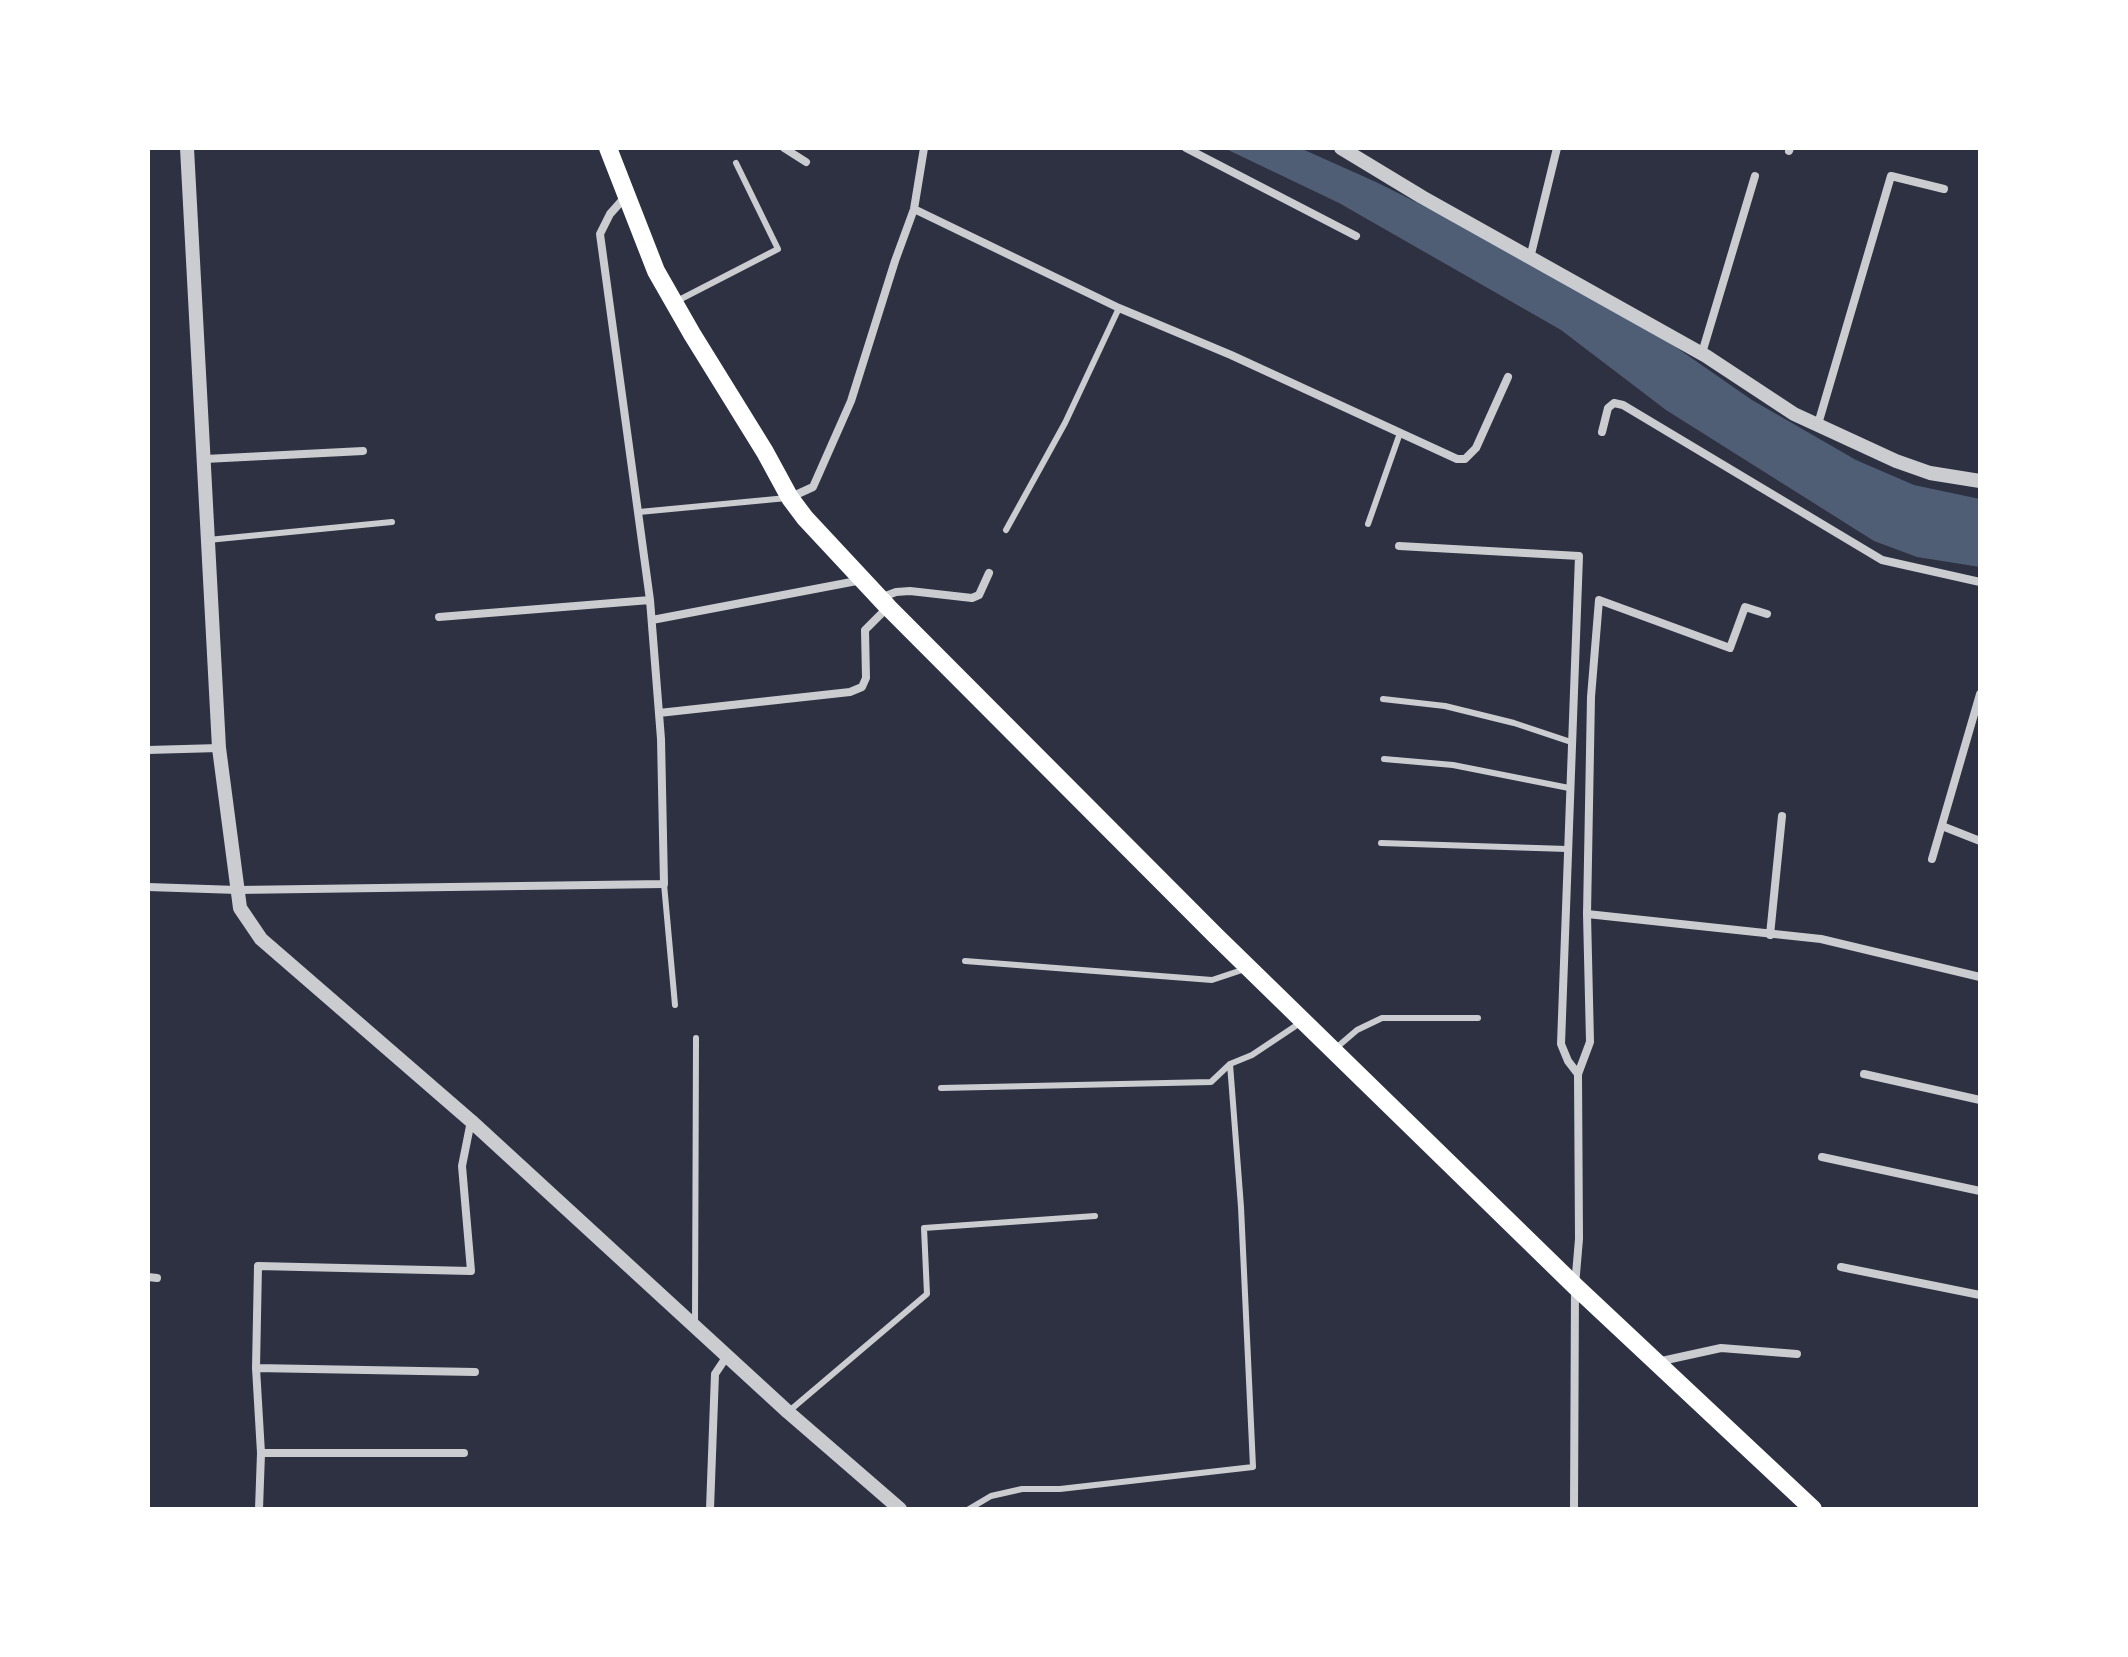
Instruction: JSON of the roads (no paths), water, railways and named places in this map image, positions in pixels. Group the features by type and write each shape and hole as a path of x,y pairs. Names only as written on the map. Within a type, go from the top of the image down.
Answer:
{"main road":[{"path":"608,148 656,271 790,498 805,518 1078,801 1575,1286 1813,1509"}],"street":[{"path":"187,148 219,748 240,908 261,939 471,1121 788,1412 900,1509"},
{"path":"784,148 806,162"},
{"path":"790,498 813,487 851,401 914,209 924,148"},
{"path":"1186,148 1356,236"},
{"path":"1341,148 1702,353 1794,414 1896,461 1930,473 1980,481"},
{"path":"1530,258 1557,148"},
{"path":"1702,353 1755,176"},
{"path":"1818,424 1891,176 1944,189"},
{"path":"148,887 237,890 664,884 659,713 652,620 600,234 610,214 626,195"},
{"path":"914,209 1119,308 1231,355 1457,459 1465,459 1476,448 1508,377"},
{"path":"1602,432 1608,408 1614,403 1623,405 1882,560 1980,582"},
{"path":"205,459 363,451"},
{"path":"1399,546 1579,556 1561,1044 1578,1074"},
{"path":"659,713 850,692 862,687 866,678 865,630 896,592 972,598 979,595 989,573"},
{"path":"652,620 862,580"},
{"path":"439,617 650,600"},
{"path":"1574,1509 1575,1286 1579,1239 1578,1074 1590,1042 1587,914 1591,697 1599,600 1730,648 1745,607 1767,614"},
{"path":"1932,859 1976,724 1980,694"},
{"path":"148,750 219,748"},
{"path":"1770,935 1782,816"},
{"path":"1942,826 1980,841"},
{"path":"1587,914 1821,939 1980,977"},
{"path":"1864,1074 1980,1100"},
{"path":"259,1509 261,1453 256,1368 258,1266 471,1271 462,1166 471,1121"},
{"path":"1822,1157 1980,1191"},
{"path":"1841,1267 1980,1295"},
{"path":"1657,1362 1721,1348 1797,1354"},
{"path":"710,1509 715,1374 727,1356"},
{"path":"256,1368 475,1372"},
{"path":"261,1453 464,1453"}],"lane":[{"path":"674,303 778,249 736,163"},
{"path":"1006,530 1065,423 1119,308"},
{"path":"1368,524 1400,433"},
{"path":"639,512 790,498"},
{"path":"208,540 392,522"},
{"path":"1383,699 1445,706 1514,723 1571,742"},
{"path":"1384,759 1453,765 1569,788"},
{"path":"1381,843 1567,849"},
{"path":"664,884 675,1005"},
{"path":"965,961 1212,980 1249,968"},
{"path":"1334,1050 1357,1030 1382,1018 1478,1018"},
{"path":"941,1088 1211,1082 1230,1064 1252,1055 1303,1021"},
{"path":"695,1327 696,1038"},
{"path":"969,1509 991,1496 1022,1489 1060,1489 1253,1467 1241,1207 1230,1064"},
{"path":"788,1412 927,1294 924,1228 1095,1216"}],"water":[{"path":"1224,148 1300,148 1376,182 1528,258 1644,325 1752,400 1856,460 1914,485 1980,499 1980,567 1917,557 1874,541 1666,410 1561,330 1339,203"}]}
